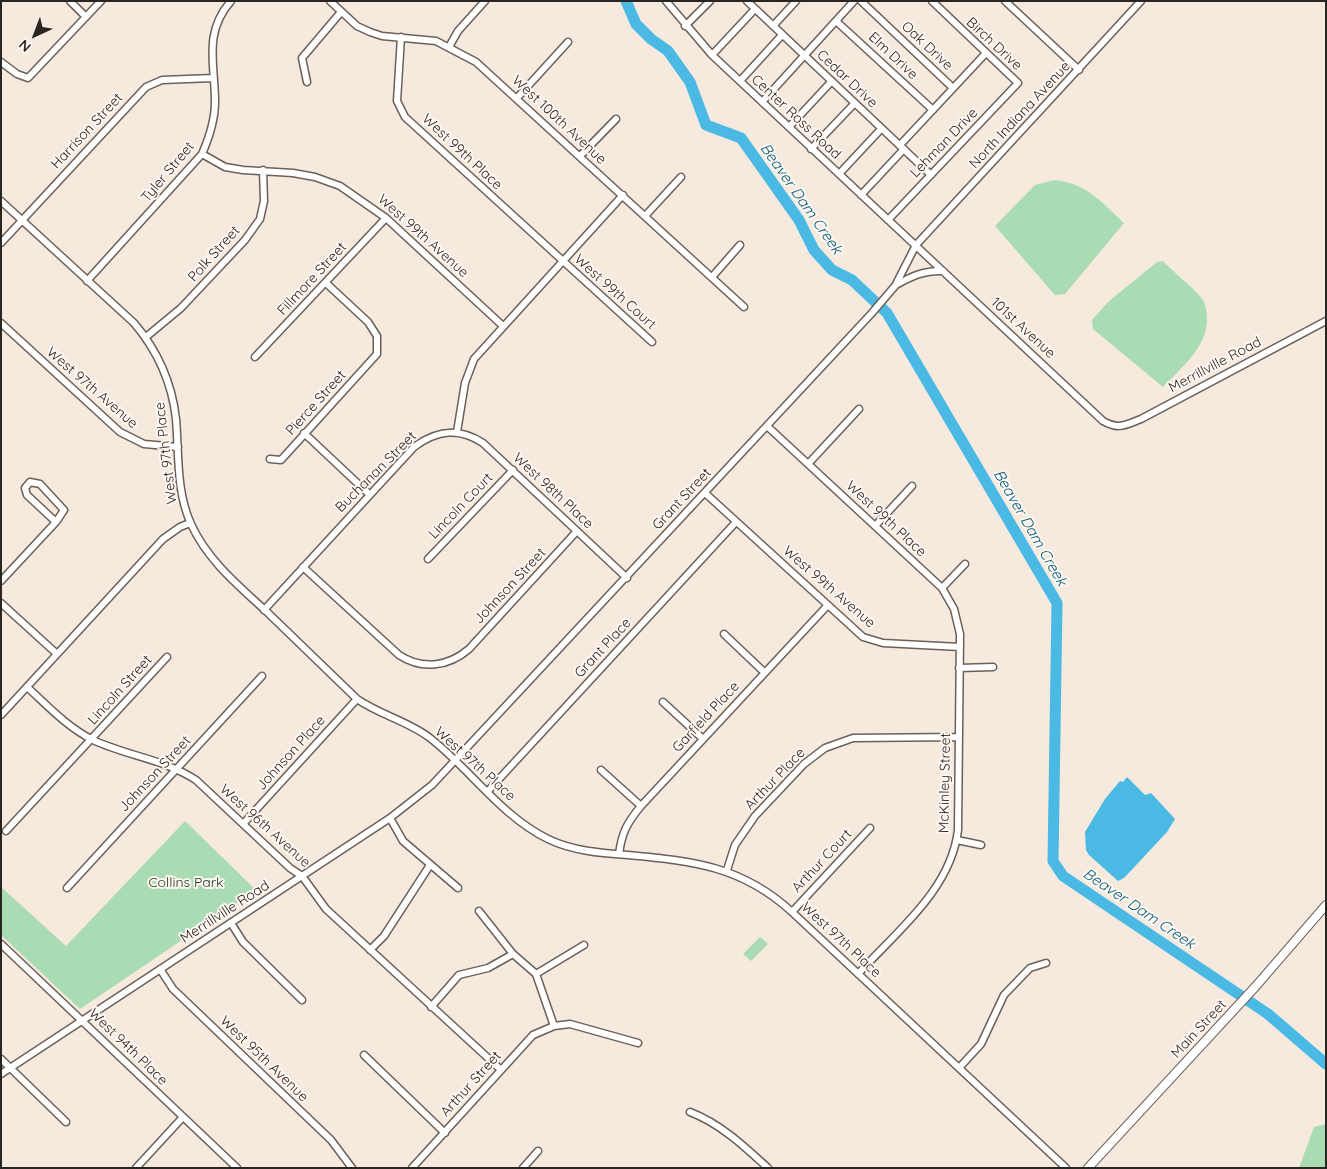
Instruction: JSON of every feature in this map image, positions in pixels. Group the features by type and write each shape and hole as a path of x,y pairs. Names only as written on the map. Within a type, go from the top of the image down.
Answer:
{"main road":[{"name":"Main Street","path":"1088,1168 1256,986 1326,905"}],"street":[{"path":"70,1 86,17"},
{"path":"1,62 28,78 101,1"},
{"name":"Tyler Street","path":"87,281 202,154 209,137 214,111 211,44 214,29 231,1"},
{"name":"West 100th Avenue","path":"330,1 357,26 370,32 382,36 436,41 450,47 484,68 744,307"},
{"path":"450,47 458,31 485,1"},
{"name":"Center Ross Road","path":"666,1 685,26 712,55 860,195 916,245"},
{"path":"685,26 710,1"},
{"name":"Cedar Drive","path":"747,1 931,175"},
{"path":"773,26 796,1"},
{"path":"762,102 854,1"},
{"name":"Oak Drive","path":"861,1 953,88"},
{"name":"Birch Drive","path":"932,1 1018,83"},
{"path":"1005,1 1079,70"},
{"name":"North Indiana Avenue","path":"916,245 1141,1"},
{"path":"712,55 755,10"},
{"path":"307,82 302,58 341,12"},
{"name":"Elm Drive","path":"836,21 933,110"},
{"path":"740,81 782,35"},
{"name":"West 99th Place","path":"401,37 398,101 405,117 562,261"},
{"path":"517,98 568,42"},
{"path":"860,195 933,110 986,53"},
{"name":"Harrison Street","path":"1,243 146,87 162,80 213,78"},
{"path":"789,127 831,82"},
{"name":"Lehman Drive","path":"888,220 1018,83"},
{"path":"811,148 854,104"},
{"path":"580,156 616,118"},
{"path":"839,174 881,129"},
{"name":"West 99th Avenue","path":"202,154 225,167 315,177 340,186 386,218 503,326"},
{"name":"Polk Street","path":"146,337 181,308 245,240 260,219 264,201 263,170"},
{"path":"646,216 681,177"},
{"path":"457,432 465,383 474,359 623,195"},
{"name":"West 97th Place","path":"1,201 134,323 146,337 163,368 172,393 180,482 190,523 215,563 357,699 370,708 424,733 524,824 547,838 579,850 700,864 726,870 765,889 1066,1168"},
{"name":"Fillmore Street","path":"255,357 386,218"},
{"path":"712,277 740,245"},
{"name":"101st Avenue","path":"916,245 1103,421 1114,427"},
{"name":"Grant Street","path":"456,762 872,314 895,286 916,245"},
{"name":"West 99th Court","path":"562,261 652,342"},
{"path":"895,286 916,274 930,270 943,271"},
{"name":"Pierce Street","path":"270,459 280,460 377,354 377,336 368,322 326,283"},
{"name":"Merrillville Road","path":"1114,427 1127,425 1141,419 1326,321"},
{"name":"West 97th Avenue","path":"1,323 120,432 144,444 178,447"},
{"path":"808,464 859,409"},
{"name":"West 99th Place","path":"767,426 942,588 958,618 960,647"},
{"name":"West 98th Place","path":"457,432 473,436 484,443 627,578"},
{"name":"Buchanan Street","path":"264,610 370,495 424,440 437,434 457,432"},
{"path":"304,433 370,495"},
{"name":"Lincoln Court","path":"428,559 512,470"},
{"path":"1,581 56,522 63,514 63,507 40,484 30,482 25,488 27,495 56,522"},
{"path":"875,526 912,486"},
{"name":"West 99th Avenue","path":"705,493 863,637 883,643 960,647"},
{"name":"Grant Place","path":"488,791 736,522"},
{"path":"1,715 163,540 180,527 190,523"},
{"name":"Johnson Street","path":"303,567 399,655 418,664 431,665 448,662 469,649 577,531"},
{"path":"942,588 965,564"},
{"path":"1,603 57,654"},
{"name":"Garfield Place","path":"619,854 622,834 629,821 641,806 827,606"},
{"path":"724,634 764,672"},
{"name":"McKinley Street","path":"858,974 938,885 956,840 960,647"},
{"name":"Lincoln Street","path":"92,739 167,657"},
{"path":"959,668 993,667"},
{"name":"Johnson Street","path":"67,888 262,676"},
{"name":"West 96th Avenue","path":"27,687 68,725 92,739 178,768 196,780 290,868 302,876 326,908 500,1069"},
{"name":"Johnson Place","path":"243,824 357,699"},
{"path":"663,702 703,739"},
{"name":"Arthur Place","path":"726,870 735,845 755,816 804,764 825,748 853,738 959,737"},
{"path":"6,831 92,739"},
{"name":"Merrillville Road","path":"1,1074 390,818 432,785 456,762"},
{"path":"601,770 641,806"},
{"path":"390,818 403,841 458,888"},
{"name":"Arthur Court","path":"792,912 870,828"},
{"path":"956,840 981,845"},
{"path":"370,950 384,936 430,864"},
{"path":"479,911 512,954 536,974 554,1026 570,1024 638,1042"},
{"path":"231,922 243,942 302,1000"},
{"name":"West 94th Place","path":"1,944 237,1168"},
{"path":"536,974 584,945"},
{"path":"431,1007 459,975 488,968 512,954"},
{"path":"959,1068 981,1044 1004,994 1030,968 1046,963"},
{"name":"West 95th Avenue","path":"160,969 173,989 331,1140 352,1168"},
{"name":"Arthur Street","path":"412,1168 500,1069 533,1035 554,1026"},
{"path":"364,1055 444,1133"},
{"path":"1,1059 66,1122"},
{"path":"690,1112 707,1118 726,1131 768,1168"},
{"path":"136,1168 184,1117"},
{"path":"523,1168 538,1151"}],"green space":[{"path":"1054,180 1085,189 1124,223 1065,294 1055,295 995,226 1035,185"},
{"path":"1163,261 1202,298 1207,315 1203,339 1197,349 1163,387 1093,329 1092,320 1108,302 1157,262"},
{"name":"Collins Park","path":"185,821 256,890 80,1009 1,935 1,887 66,946"},
{"path":"760,937 768,944 751,961 743,954"},
{"path":"1326,1124 1326,1168 1299,1168 1314,1127"}],"water":[{"path":"1127,777 1145,795 1151,793 1175,819 1167,832 1124,878 1118,881 1089,855 1086,850 1085,832 1105,799 1120,781 1123,782"}],"waterway":[{"name":"Beaver Dam Creek","path":"626,1 636,24 651,39 668,51 690,82 706,125 741,138 799,220 814,250 832,270 852,280 887,313 1057,603 1053,861 1063,876 1268,1014 1326,1064"}]}
